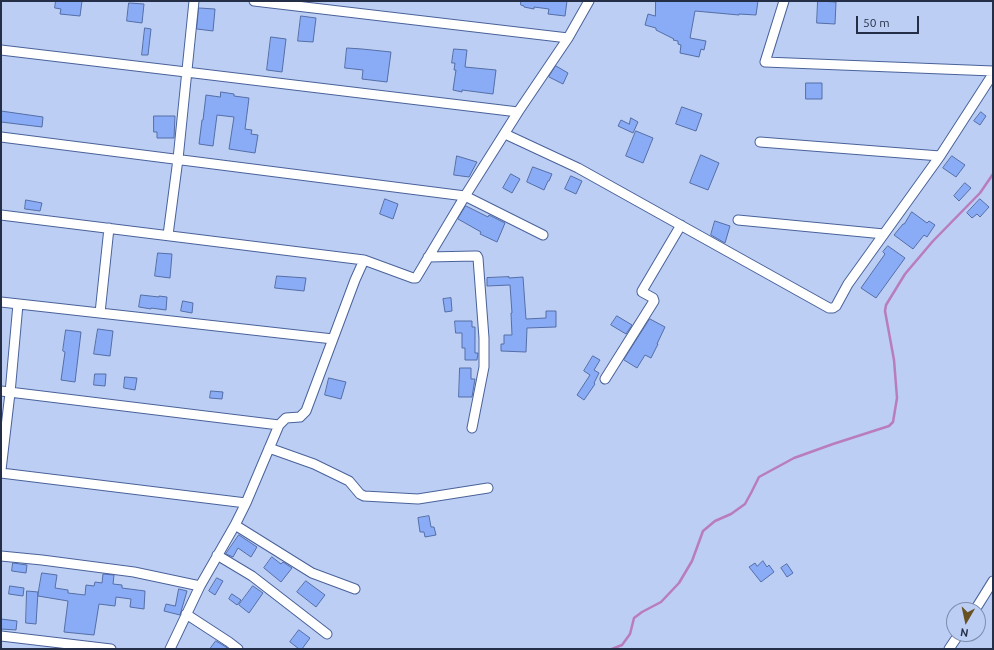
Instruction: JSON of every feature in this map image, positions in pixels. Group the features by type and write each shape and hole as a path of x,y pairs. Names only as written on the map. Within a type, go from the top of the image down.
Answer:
{"street":[{"path":"168,235 178,159 194,1"},
{"path":"254,1 568,38"},
{"path":"1,215 364,260 415,279 518,112 568,38 589,1"},
{"path":"505,134 578,168 829,308 833,308 836,306 848,284 940,156 993,72 765,62 784,1"},
{"path":"1,50 518,112"},
{"path":"1,137 465,196 542,235"},
{"path":"760,142 940,156"},
{"path":"738,220 884,234"},
{"path":"605,379 654,301 653,298 642,291 681,225"},
{"path":"100,313 109,228"},
{"path":"428,257 477,256 478,258 484,338 484,367 472,428"},
{"path":"170,649 200,586 246,503 279,425 286,418 300,417 306,411 364,260"},
{"path":"1,302 333,339"},
{"path":"1,470 6,392 18,304"},
{"path":"6,392 279,425"},
{"path":"269,448 314,464 349,481 360,494 364,496 418,499 488,488"},
{"path":"1,474 246,503"},
{"path":"235,525 312,573 355,589"},
{"path":"217,555 252,576 327,634"},
{"path":"1,556 134,572 200,586"},
{"path":"980,602 993,581"},
{"path":"186,614 238,649"},
{"path":"1,636 111,649"}],"building":[{"path":"56,1 82,1 80,16 60,14 61,9 55,8"},
{"path":"521,1 567,1 565,16 548,14 549,9 524,7 521,5"},
{"path":"656,1 758,1 756,15 695,11 690,38 706,41 704,50 701,49 699,57 680,53 681,45 678,44 678,41 673,40 674,39 656,30 656,28 645,25 648,14 655,16"},
{"path":"818,1 836,2 835,24 817,23"},
{"path":"129,3 144,4 142,23 127,21"},
{"path":"199,8 215,9 213,31 197,29"},
{"path":"301,16 316,18 313,42 298,41"},
{"path":"145,28 151,29 148,55 142,55"},
{"path":"271,37 286,39 282,72 267,70"},
{"path":"347,48 391,52 387,82 362,79 363,70 345,68"},
{"path":"454,49 467,50 465,67 496,70 493,94 453,90 456,70 454,70 455,63 452,63"},
{"path":"556,66 568,73 563,84 549,77"},
{"path":"806,83 822,83 822,99 806,99"},
{"path":"221,92 249,98 245,129 252,130 251,134 258,135 255,153 229,149 234,117 217,115 213,146 199,144 206,95 220,97"},
{"path":"682,107 702,114 696,131 676,124"},
{"path":"1,111 43,117 42,127 1,122"},
{"path":"981,112 986,116 980,125 974,121"},
{"path":"154,116 175,116 174,138 157,138 157,132 154,132"},
{"path":"631,118 638,122 633,133 618,126 621,120 629,124"},
{"path":"636,131 653,138 643,163 626,156"},
{"path":"701,155 719,163 708,190 690,183"},
{"path":"457,156 477,162 469,177 454,175"},
{"path":"952,156 965,165 956,177 943,168"},
{"path":"533,167 552,174 544,190 527,182"},
{"path":"511,174 520,179 512,193 503,188"},
{"path":"571,176 582,181 576,194 565,189"},
{"path":"965,183 971,188 959,201 954,196"},
{"path":"385,199 398,204 393,219 380,214"},
{"path":"980,199 989,207 980,217 977,214 972,218 967,213"},
{"path":"26,200 42,203 40,211 25,209"},
{"path":"466,206 488,217 489,215 505,223 497,242 480,234 481,232 458,219"},
{"path":"912,212 927,223 929,221 935,225 927,237 924,235 913,249 894,235"},
{"path":"715,221 730,226 725,243 711,235"},
{"path":"888,246 905,258 876,298 861,288 885,254 883,252"},
{"path":"158,253 172,254 170,278 155,276"},
{"path":"277,276 306,278 304,291 275,288"},
{"path":"523,277 526,319 546,318 546,311 556,311 556,327 527,328 526,352 501,351 501,344 504,344 504,335 512,335 510,285 487,286 487,278"},
{"path":"141,295 167,297 166,310 139,307"},
{"path":"451,298 452,311 445,312 443,299"},
{"path":"183,301 193,303 192,313 181,311"},
{"path":"617,316 632,325 626,334 611,325"},
{"path":"650,319 665,327 651,358 645,355 637,368 624,360"},
{"path":"455,321 472,321 472,327 475,327 475,353 478,353 477,360 465,360 465,348 462,348 462,333 456,333"},
{"path":"98,329 113,331 110,356 94,354"},
{"path":"66,330 81,332 75,382 61,380"},
{"path":"593,356 600,360 594,370 599,373 594,383 595,384 584,400 577,395 590,375 584,371"},
{"path":"460,368 471,368 471,379 475,379 472,397 459,397"},
{"path":"95,374 106,374 105,386 94,385"},
{"path":"125,377 137,378 135,390 124,388"},
{"path":"329,378 346,382 341,399 325,395"},
{"path":"211,391 223,392 222,399 210,398"},
{"path":"429,516 431,527 434,527 436,535 425,537 424,532 420,532 418,518"},
{"path":"239,535 257,547 251,557 238,548 233,557 226,554"},
{"path":"272,557 281,564 283,562 292,568 281,582 264,568"},
{"path":"763,561 767,567 769,565 774,572 761,582 749,567 755,563 757,566"},
{"path":"13,563 27,565 26,573 12,571"},
{"path":"787,564 793,573 787,577 781,568"},
{"path":"42,573 57,575 55,588 68,590 68,593 85,595 86,585 94,586 95,582 102,583 103,574 114,575 113,584 122,585 122,588 145,591 144,609 130,607 131,599 116,597 115,606 99,604 94,635 64,632 68,601 38,596"},
{"path":"217,578 223,581 215,595 209,591"},
{"path":"306,581 325,595 316,607 297,592"},
{"path":"10,586 24,588 23,596 9,594"},
{"path":"253,586 263,593 249,613 239,605"},
{"path":"179,589 187,591 180,615 164,611 166,604 175,606"},
{"path":"27,591 38,592 36,624 26,623"},
{"path":"232,594 241,600 237,605 229,599"},
{"path":"1,619 17,621 16,630 1,629"},
{"path":"299,630 310,638 302,649 299,649 290,642"},
{"path":"216,641 226,647 228,649 210,649"}],"waterway":[{"path":"612,649 622,645 630,634 634,618 661,602 679,583 692,561 703,531 715,521 731,514 745,504 759,477 794,458 889,426 893,422 897,398 894,360 885,311 886,305 905,274 933,241 980,193 993,174"}]}
